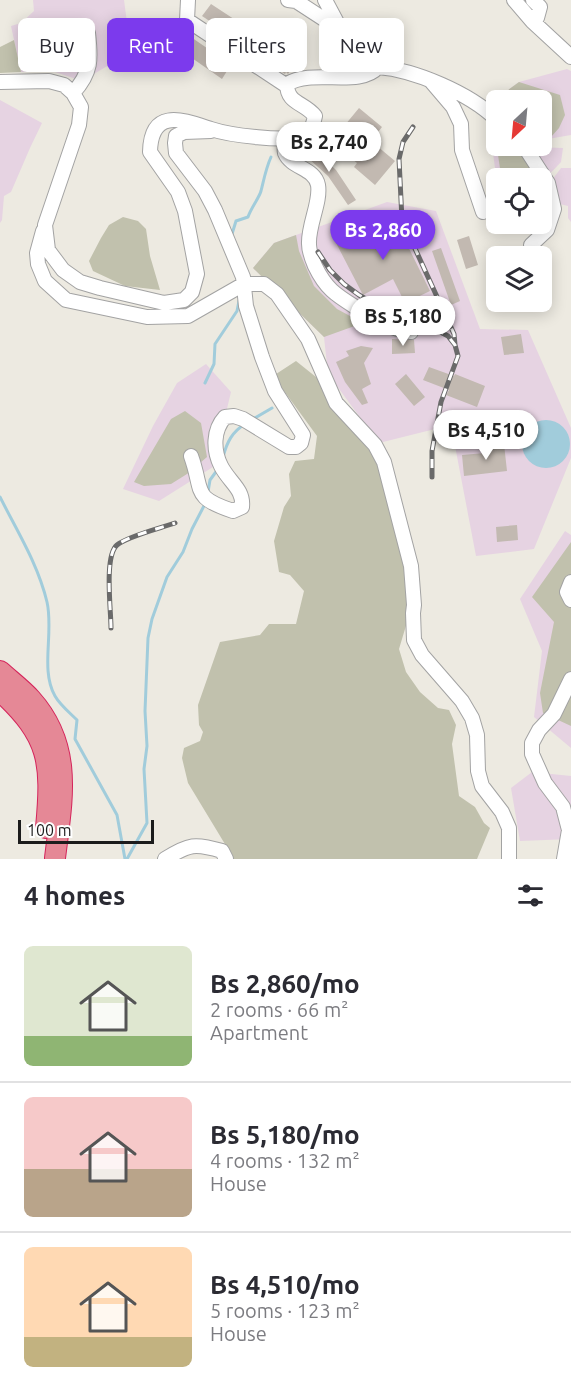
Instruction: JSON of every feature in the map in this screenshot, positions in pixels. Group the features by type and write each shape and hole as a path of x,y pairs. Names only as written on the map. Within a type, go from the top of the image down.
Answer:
{"highway":[{"path":"0,671 32,699 49,726 62,760 63,789 49,859"},
{"path":"0,691 21,710 35,730 47,759 49,859"}],"lane":[{"path":"188,0 187,20 287,86"},
{"path":"288,0 296,2 321,18"},
{"path":"325,0 334,18"},
{"path":"514,0 532,21 571,57"},
{"path":"532,21 537,18 540,7 533,0"},
{"path":"404,71 430,80 486,111"},
{"path":"73,93 87,72"},
{"path":"287,86 296,79 306,76 364,76 374,72"},
{"path":"430,80 453,107 461,124 462,150 483,212"},
{"path":"0,82 49,81 64,86 73,93 81,107 79,125 37,253 38,264 45,281 66,300 147,317 188,316 244,284 264,284 277,294 308,339 336,403 375,445 384,462 411,566 414,640 422,655 462,700 472,718 477,735 478,771 482,786 502,812 509,828 509,859"},
{"path":"191,456 200,492 207,501 233,511 242,507 243,500 240,492 220,465 216,447 216,429 225,417 234,416 243,419 289,447 296,447 303,435 275,391 246,306 243,278 215,210 205,191 176,153 175,143 176,136 184,132 222,131 285,139 305,135 313,127 315,116 308,108 293,100 287,92 287,86"},
{"path":"45,225 48,250 63,270 80,282 164,303 184,300 192,292 197,274 185,211 178,192 150,152 150,144 153,133 163,122 177,119 222,131"},
{"path":"285,139 285,154 312,174 318,183 308,242 310,255 321,279 330,291 377,322 396,330 411,332"},
{"path":"530,156 548,183 554,209 547,230 531,245"},
{"path":"571,582 567,592 571,600"},
{"path":"564,859 569,830 563,807 545,783 532,754 532,742 539,730 555,714 571,680"},
{"path":"165,859 190,845 200,844 222,851 226,859"}],"shaded area":[{"path":"33,0 124,0 126,18 107,18 107,66 82,81 55,72 95,72 95,18 26,18 34,11"},
{"path":"18,24 18,58 11,26"},
{"path":"14,40 18,72 21,72 0,73 0,47"},
{"path":"567,69 571,71 571,135 552,138 552,90 508,90 519,82"},
{"path":"519,82 544,90 508,90"},
{"path":"552,92 560,95 565,115 552,136"},
{"path":"0,100 42,123 11,192 4,196 0,223"},
{"path":"552,148 563,148 561,162 552,171 552,168 495,168 493,156 552,156"},
{"path":"498,156 525,156 533,168 500,168"},
{"path":"561,168 571,168 571,222 568,218 568,206 556,203 552,180"},
{"path":"387,202 436,211 480,329 528,330 571,428 571,458 534,549 476,556 451,425 379,443 328,374 324,337 253,268 274,243"},
{"path":"123,217 138,221 146,229 150,256 160,290 125,286 93,271 89,261 101,238 109,225"},
{"path":"296,235 299,251 314,286 337,309 363,323 324,337 253,268 274,243"},
{"path":"296,361 321,381 331,405 380,463 407,581 408,619 399,649 406,672 420,692 438,708 449,710 456,725 452,744 459,796 475,807 484,823 490,828 477,859 234,859 188,783 182,758 184,748 200,741 203,732 199,725 198,705 220,642 260,635 269,624 296,624 304,591 290,575 279,572 274,541 284,507 291,496 289,474 295,461 314,459 317,436 273,376"},
{"path":"206,364 231,392 213,467 159,501 123,489 153,426 177,383"},
{"path":"185,411 201,423 207,457 171,484 144,486 134,482 171,419"},
{"path":"565,531 571,535 571,748 534,717 542,651 520,599"},
{"path":"571,542 571,726 543,713 540,693 554,622 532,597"},
{"path":"532,772 571,776 571,839 520,841 511,788"}],"water":[{"path":"541,420 551,420 566,430 570,444 566,458 560,464 551,468 541,468 526,458 522,449 522,439 532,424"}],"building":[{"path":"211,4 232,18 206,19 202,16"},
{"path":"194,39 206,47 206,68 194,59"},
{"path":"212,72 226,72 222,79"},
{"path":"359,108 382,127 371,141 395,161 375,185 354,167 357,163 347,155 351,150 335,137"},
{"path":"298,148 316,151 336,170 356,200 348,205 328,176 308,158 298,155"},
{"path":"394,218 430,291 405,303 393,279 363,295 334,239 341,235 344,241"},
{"path":"469,236 478,265 466,269 457,240"},
{"path":"441,248 460,301 451,305 432,251"},
{"path":"521,334 524,353 504,355 501,337"},
{"path":"392,339 414,340 415,353 392,354"},
{"path":"361,346 373,348 364,363 371,384 362,389 368,403 362,405 345,382 336,362 349,356 346,351"},
{"path":"429,367 485,386 477,407 446,395 449,390 423,380"},
{"path":"406,374 425,397 414,406 395,384"},
{"path":"504,444 507,471 464,476 462,455 485,453 484,446"},
{"path":"517,525 518,540 497,542 496,527"}],"waterway":[{"path":"232,234 236,221 248,217 259,197 271,157"},
{"path":"205,383 214,364 215,344 237,311 239,301"},
{"path":"253,419 272,408"},
{"path":"223,457 231,438 245,424"},
{"path":"208,492 210,480 218,469"},
{"path":"0,497 33,561 47,602 49,614 48,675 51,686 60,703 77,720 75,739 117,815 125,859"},
{"path":"127,859 147,823 144,769 147,746 145,711 148,638 152,619 167,577 183,552 206,502"}],"railway":[{"path":"413,127 403,142 399,159 402,220 454,334 455,345"},
{"path":"318,252 330,270 359,295 392,314 433,328 448,336 455,345 458,356 441,402 432,451 432,477"},
{"path":"111,628 109,571 113,551 117,545 129,538 175,523"}]}
